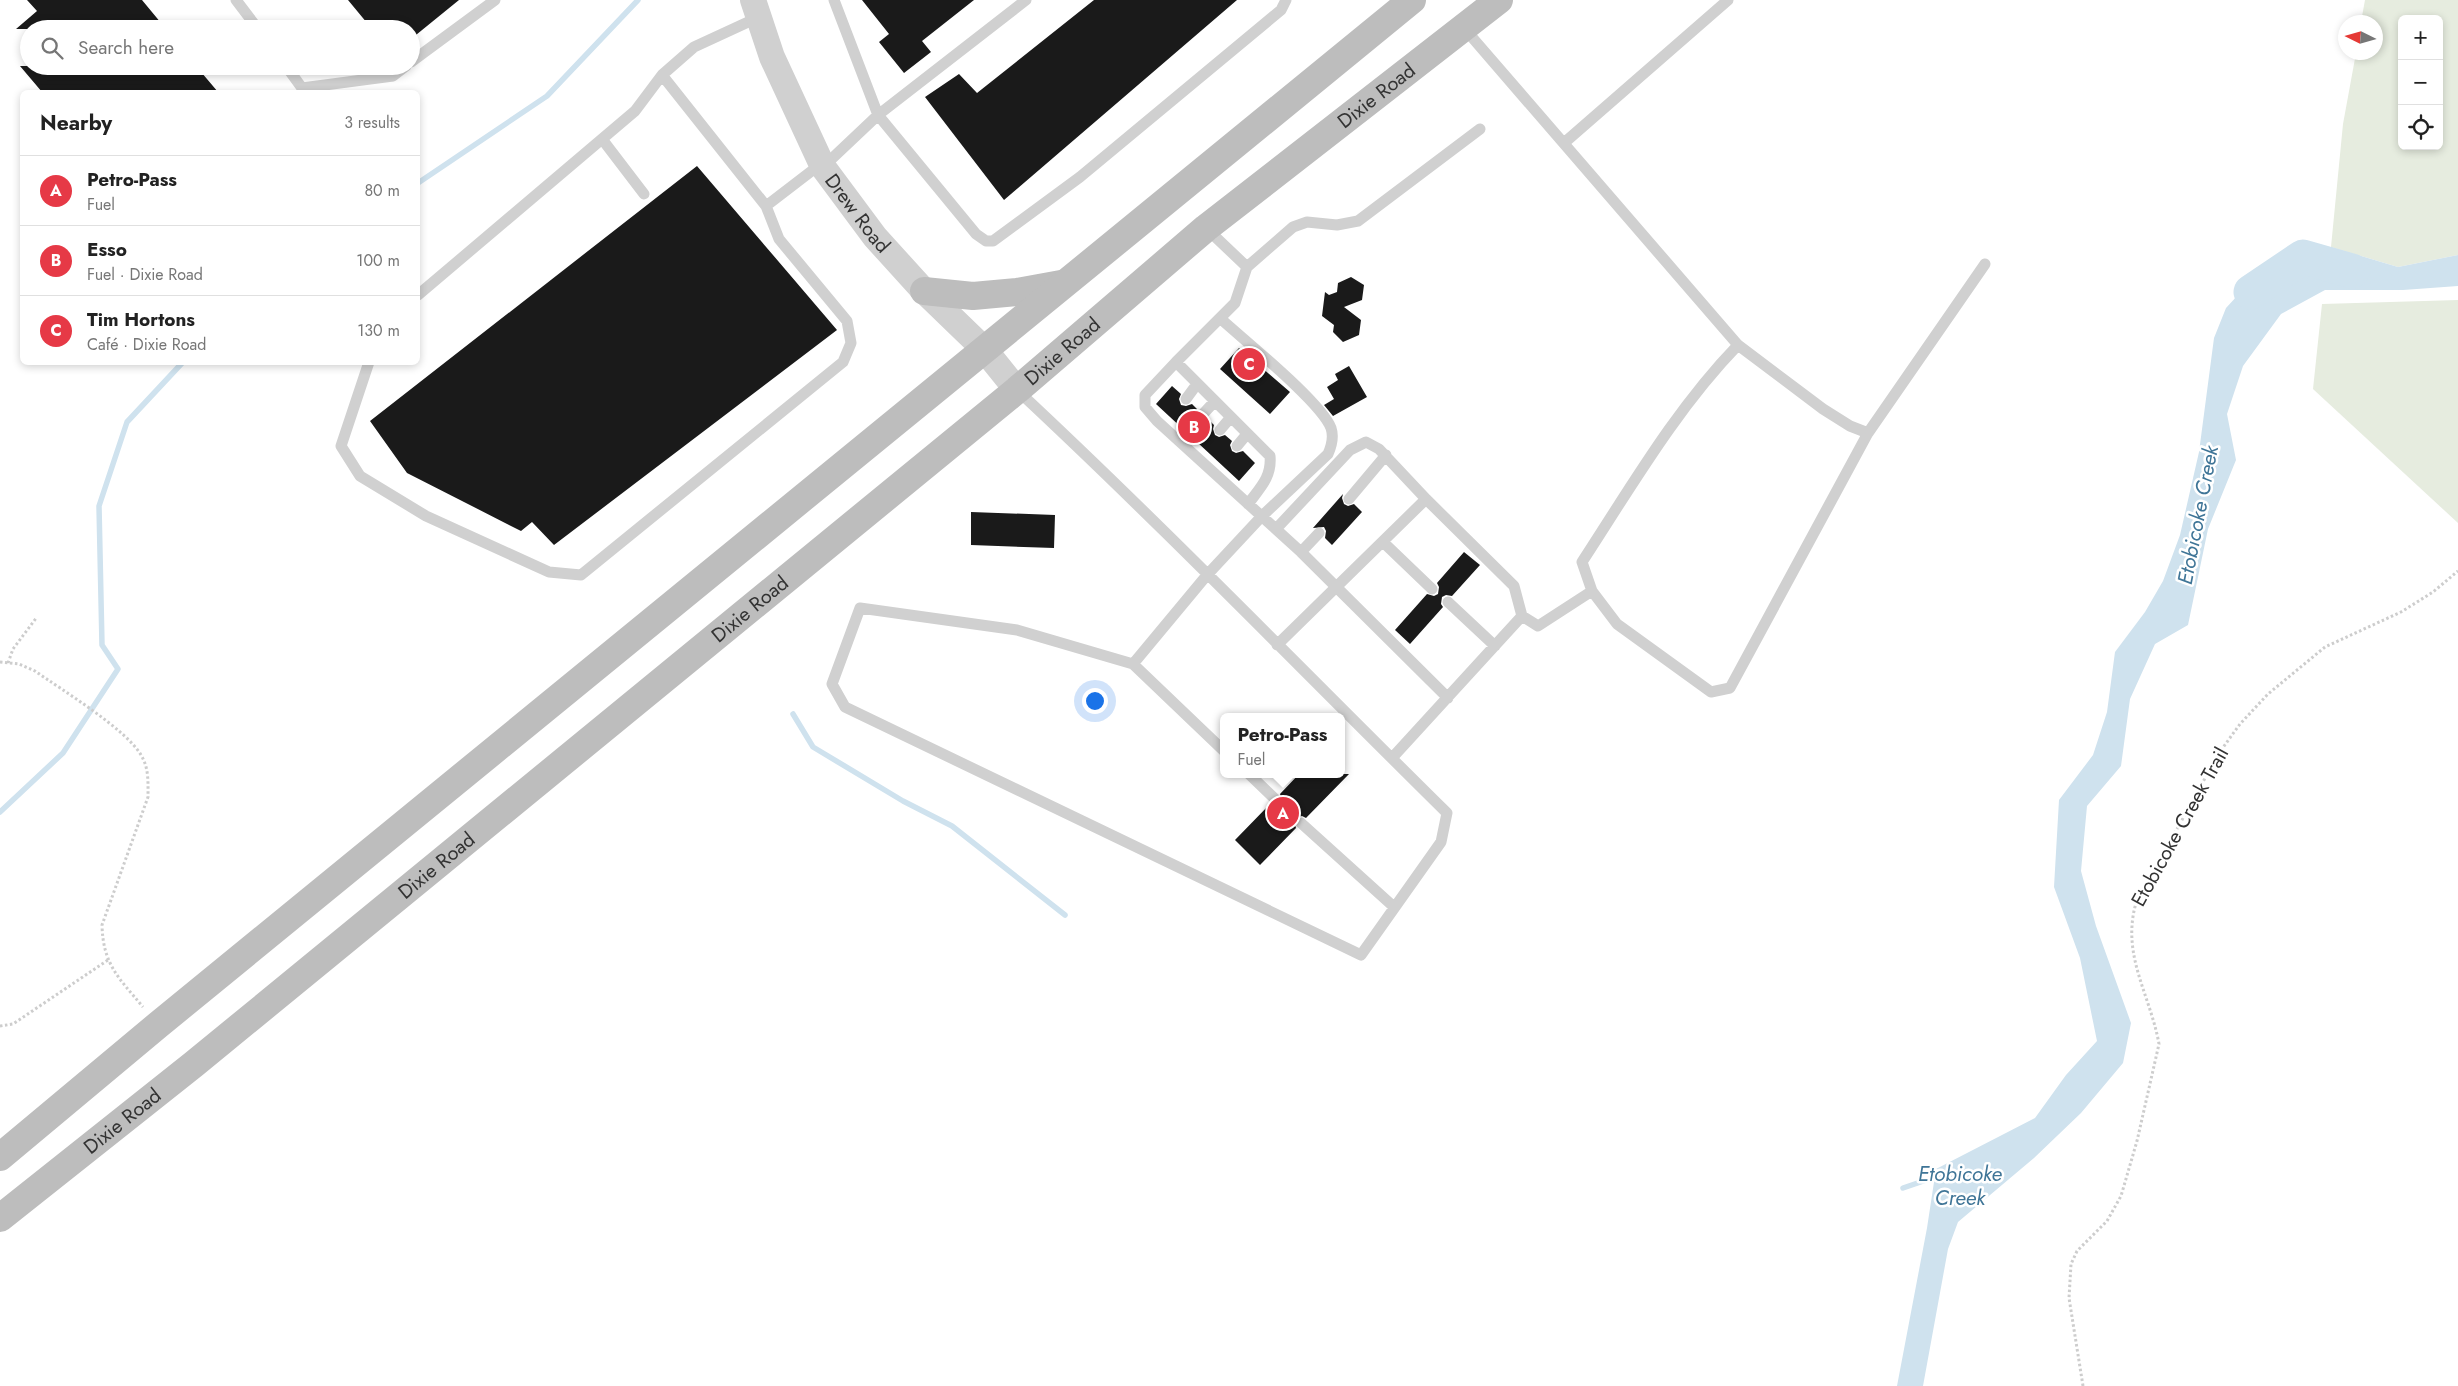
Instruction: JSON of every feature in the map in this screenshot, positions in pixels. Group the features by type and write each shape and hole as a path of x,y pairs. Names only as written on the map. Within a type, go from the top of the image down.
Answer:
{"main road":[{"path":"0,1157 158,1025 1412,0"},
{"name":"Dixie Road","path":"0,1218 201,1058 1017,390 1206,228 1499,0"},
{"path":"924,291 973,296 1017,292 1065,283"}],"street":[{"name":"Drew Road","path":"756,8 772,57 822,165 875,237 924,291 984,350 1017,390"}],"lane":[{"path":"236,0 251,20"},
{"path":"420,55 495,0"},
{"path":"834,0 878,115 976,234 986,241 993,241 1087,171 1281,10 1286,0"},
{"path":"766,206 822,165 878,115 1026,0"},
{"path":"1564,143 1728,0"},
{"path":"420,293 635,110 662,75 694,47 756,8"},
{"path":"1464,28 1738,345 1822,409 1850,426 1868,433"},
{"path":"293,75 302,88 394,75"},
{"path":"368,365 341,446 360,476 426,516 531,564 549,572 581,575 843,362 851,343 847,321 779,239 766,206 662,75"},
{"path":"1448,698 1301,552 1248,504 1217,468 1183,437 1162,426 1145,407 1145,395 1235,303 1247,267 1294,227 1307,222 1337,225 1358,221 1480,129"},
{"path":"602,139 644,194"},
{"path":"1206,228 1247,267"},
{"path":"1738,345 1713,371 1670,425 1582,562 1592,591 1618,624 1711,692 1730,688 1868,433 1985,264"},
{"path":"1133,664 1262,516 1328,454 1333,438 1331,428 1318,407 1221,319"},
{"path":"1176,362 1270,456 1271,467 1268,477 1248,504"},
{"path":"1186,398 1197,384"},
{"path":"1017,390 1447,813 1441,842 1362,955 845,707 832,684 860,608 1017,630 1133,664 1220,747"},
{"path":"1203,414 1215,401"},
{"path":"1162,426 1170,417"},
{"path":"1220,430 1231,417"},
{"path":"1237,446 1248,434"},
{"path":"1276,530 1350,450 1366,442 1379,448 1426,499 1514,586 1522,616 1538,626 1592,591"},
{"path":"1349,500 1386,455"},
{"path":"1278,645 1426,499"},
{"path":"1301,552 1319,533"},
{"path":"1383,542 1432,589"},
{"path":"1448,602 1496,646"},
{"path":"1392,758 1522,616"},
{"path":"1253,778 1275,799"},
{"path":"1301,823 1394,907"}],"path":[{"name":"Etobicoke Creek Trail","path":"2083,1386 2069,1298 2070,1264 2077,1251 2107,1220 2121,1196 2137,1141 2158,1044 2156,1030 2138,980 2133,955 2131,928 2136,902 2219,752 2240,724 2268,694 2325,647 2339,638 2401,612 2433,592 2458,571"},
{"path":"8,663 14,649 37,617"},
{"path":"0,662 35,671 130,740 142,756 148,776 148,797 108,905 102,925 103,946 108,960 122,982 158,1025"},
{"path":"0,1026 13,1024 108,960"}],"shaded area":[{"path":"2365,0 2458,0 2458,255 2398,267 2331,247 2343,124 2355,60 2383,60 2383,15 2362,15"},
{"path":"2458,300 2458,523 2313,389 2322,304"}],"water":[{"name":"Etobicoke Creek","path":"2331,247 2398,267 2458,255 2458,286 2403,290 2325,290 2281,314 2243,366 2227,414 2236,460 2208,529 2188,625 2155,644 2130,699 2121,766 2087,806 2081,871 2096,926 2131,1023 2123,1063 2081,1113 2034,1158 1958,1222 1948,1249 1923,1386 1897,1386 1927,1228 1936,1169 2035,1118 2066,1075 2097,1041 2080,958 2054,887 2059,800 2093,755 2107,712 2115,652 2145,612 2163,581 2180,535 2199,452 2214,338 2226,308 2250,282"}],"building":[{"path":"27,0 142,0 159,20 26,20 37,11"},
{"path":"348,0 459,0 420,32 420,20 365,20"},
{"path":"862,0 974,0 922,41 931,52 904,73 879,42 889,34"},
{"path":"1094,0 1237,0 1004,200 925,97 959,74 977,93"},
{"path":"28,75 204,75 216,90 40,90"},
{"path":"697,166 837,330 554,545 532,522 521,531 407,473 370,421"},
{"path":"1351,277 1364,285 1362,300 1344,307 1361,320 1359,335 1343,342 1333,332 1334,325 1322,316 1325,292 1329,295 1337,292 1338,283"},
{"path":"1239,348 1290,392 1270,414 1220,369"},
{"path":"1349,366 1367,397 1333,416 1324,405 1334,399 1327,387 1338,380 1335,374"},
{"path":"1172,386 1181,394 1179,399 1181,405 1192,404 1197,409 1198,419 1202,421 1208,419 1214,425 1215,435 1219,437 1225,435 1232,441 1230,445 1232,451 1236,453 1243,451 1255,463 1239,481 1156,404"},
{"path":"1343,494 1344,504 1348,506 1354,504 1362,512 1332,545 1325,538 1326,531 1324,527 1313,528"},
{"path":"971,512 1055,515 1054,548 971,545"},
{"path":"1464,552 1480,565 1452,596 1446,595 1442,597 1441,604 1443,607 1410,644 1395,630 1427,594 1434,596 1438,594 1439,587 1437,583"},
{"path":"1345,774 1349,774 1306,818 1302,816 1296,818 1294,822 1296,828 1260,865 1235,840 1270,804 1274,806 1280,804 1282,800 1280,794 1295,778 1345,778"}],"waterway":[{"path":"420,182 547,96 638,0"},
{"name":"Etobicoke Creek","path":"2251,292 2303,257 2352,271"},
{"path":"0,812 63,753 118,669 102,645 99,506 127,422 180,365"},
{"path":"793,714 813,747 903,801 952,826 1065,915"},
{"path":"1903,1188 1941,1175"}],"place":[{"name":"Tim Hortons","path":"1249,364"},
{"name":"Esso","path":"1194,427"},
{"name":"Petro-Pass","path":"1283,813"}]}
